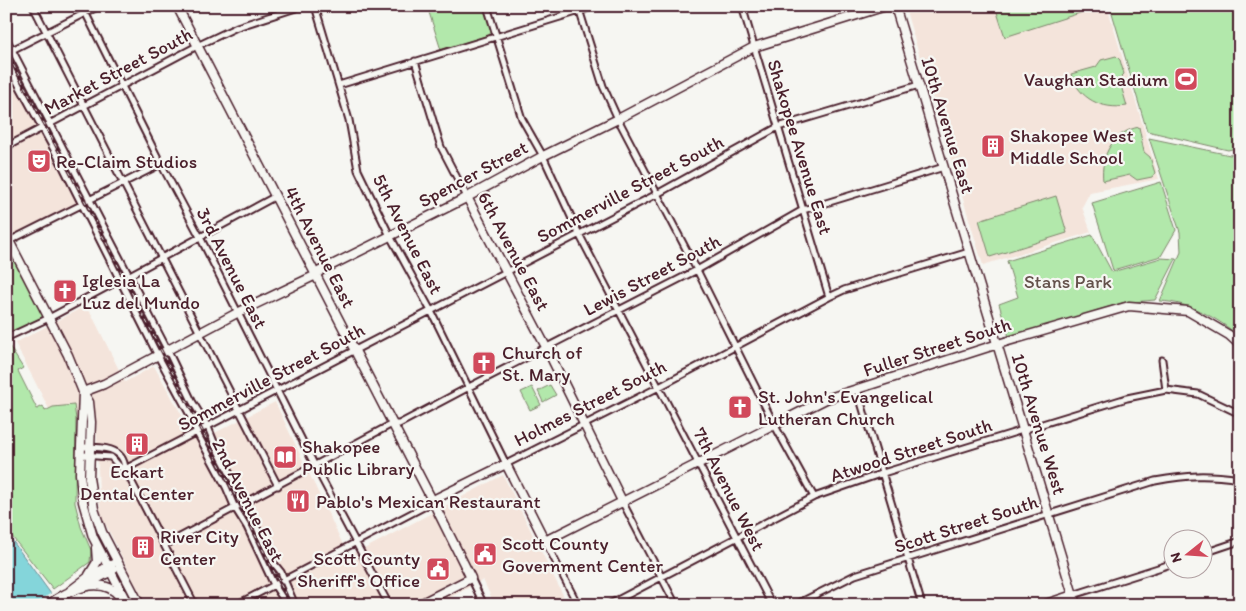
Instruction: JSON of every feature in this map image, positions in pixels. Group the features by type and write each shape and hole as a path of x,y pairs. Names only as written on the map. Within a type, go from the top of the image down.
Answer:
{"street":[{"path":"33,6 278,486"},
{"name":"3rd Avenue East","path":"82,6 237,313 389,605"},
{"path":"6,53 99,6"},
{"name":"4th Avenue East","path":"177,6 355,349 470,578"},
{"name":"Market Street South","path":"6,147 197,46 237,27 302,6"},
{"name":"5th Avenue East","path":"315,6 351,131 356,165 390,236 431,311 506,464"},
{"name":"7th Avenue West","path":"488,6 522,119 543,156 580,234 772,605"},
{"path":"338,85 579,9 596,6"},
{"name":"Shakopee Avenue East","path":"742,6 829,296"},
{"name":"Spencer Street","path":"83,392 104,384 237,313 316,275 320,271 467,197 754,47 886,6"},
{"name":"10th Avenue East","path":"895,6 970,252"},
{"path":"579,9 603,86 618,119 697,270 774,424 814,497"},
{"name":"2nd Avenue East","path":"6,38 168,351 188,394 208,427 216,447 272,561 284,579 295,605"},
{"name":"2nd Avenue East","path":"6,61 190,415 197,433 286,605"},
{"name":"6th Avenue East","path":"415,61 441,147 546,347 623,503"},
{"name":"Sommerville Street South","path":"125,469 657,194 778,127 919,86"},
{"path":"89,200 161,164"},
{"name":"Lewis Street South","path":"165,546 392,424 399,424 697,270 803,210 944,167"},
{"path":"128,276 276,196"},
{"path":"81,204 7,239 74,366 83,392 89,402 91,414 90,484 94,509 102,532 140,605"},
{"name":"Holmes Street South","path":"236,605 433,502 437,498 659,387 829,296 970,252"},
{"name":"10th Avenue West","path":"970,252 1076,605"},
{"path":"6,338 49,318 120,280"},
{"name":"Fuller Street South","path":"545,541 826,399 998,344 1129,306 1188,312 1229,335 1240,344"},
{"path":"1162,360 1166,390"},
{"path":"857,389 922,605"},
{"name":"Atwood Street South","path":"608,605 814,497 883,473 1024,429 1127,398 1166,390 1198,394 1240,414"},
{"path":"74,590 96,566 98,557 83,502 80,474 83,392"},
{"path":"82,451 113,450 122,458 125,463 125,469 195,605"},
{"path":"506,464 578,605"},
{"name":"Scott Street South","path":"795,605 855,575 1155,481 1210,474 1240,478"},
{"path":"623,503 676,605"},
{"path":"93,537 127,605"},
{"path":"1214,550 1240,542"},
{"path":"48,605 118,565"},
{"path":"1043,605 1164,566"},
{"path":"87,578 101,573"},
{"path":"418,605 470,578 484,605"},
{"path":"74,590 101,584 108,586 127,605"}],"shaded area":[{"path":"911,6 1107,6 1159,179 1090,192 1082,207 1091,232 983,265 905,8"},
{"path":"6,66 77,204 9,241 6,235"},
{"path":"87,305 125,382 154,366 197,442 275,402 348,555 366,548 503,475 568,605 495,605 483,580 436,605 146,605 101,515 96,414 76,419 74,405 49,409 15,343"}],"green space":[{"path":"427,6 485,6 492,31 489,35 441,50"},
{"path":"995,6 1081,6 1083,12 1005,37"},
{"name":"Vaughan Stadium","path":"1110,6 1235,6 1240,27 1240,147 1228,150 1147,131"},
{"path":"1116,56 1120,60 1124,74 1119,79 1127,106 1109,106 1093,101 1080,90 1071,74 1096,67 1101,60"},
{"path":"1139,127 1144,152 1150,157 1155,173 1152,177 1137,180 1130,175 1103,181 1104,162 1110,146 1122,134"},
{"path":"1149,138 1230,155 1240,152 1240,337 1222,323 1203,312 1171,302 1160,301 1181,252 1180,232"},
{"path":"1161,182 1176,230 1161,256 1113,270 1092,203"},
{"path":"1056,196 1067,233 990,257 979,220"},
{"path":"6,235 49,318 6,338"},
{"name":"Stans Park","path":"1092,235 1112,272 1161,258 1176,259 1155,300 1122,303 1009,337 999,304 1018,297 1007,261"},
{"path":"6,341 23,368 18,371 37,409 43,406 45,411 53,407 74,405 76,419 75,503 81,527 91,550 90,562 53,589 6,529"},
{"path":"550,385 556,395 543,402 538,391"},
{"path":"532,387 541,405 530,410 521,392"}],"water":[{"path":"6,532 59,605 6,605"}],"pier":[{"path":"53,592 62,605 35,605 47,596"}],"railway":[{"path":"6,51 85,201 291,605"}],"place":[{"name":"Vaughan Stadium","path":"1186,79"},
{"name":"Shakopee West Middle School","path":"993,146"},
{"name":"Re-Claim Studios","path":"39,161"},
{"name":"Iglesia La Luz del Mundo","path":"65,291"},
{"name":"Church of St. Mary","path":"484,363"},
{"name":"St. John's Evangelical Lutheran Church","path":"740,407"},
{"name":"Eckart Dental Center","path":"137,444"},
{"name":"Shakopee Public Library","path":"285,457"},
{"name":"Pablo's Mexican Restaurant","path":"298,501"},
{"name":"River City Center","path":"143,547"},
{"name":"Scott County Government Center","path":"485,554"},
{"name":"Scott County Sheriff's Office","path":"438,569"}]}
